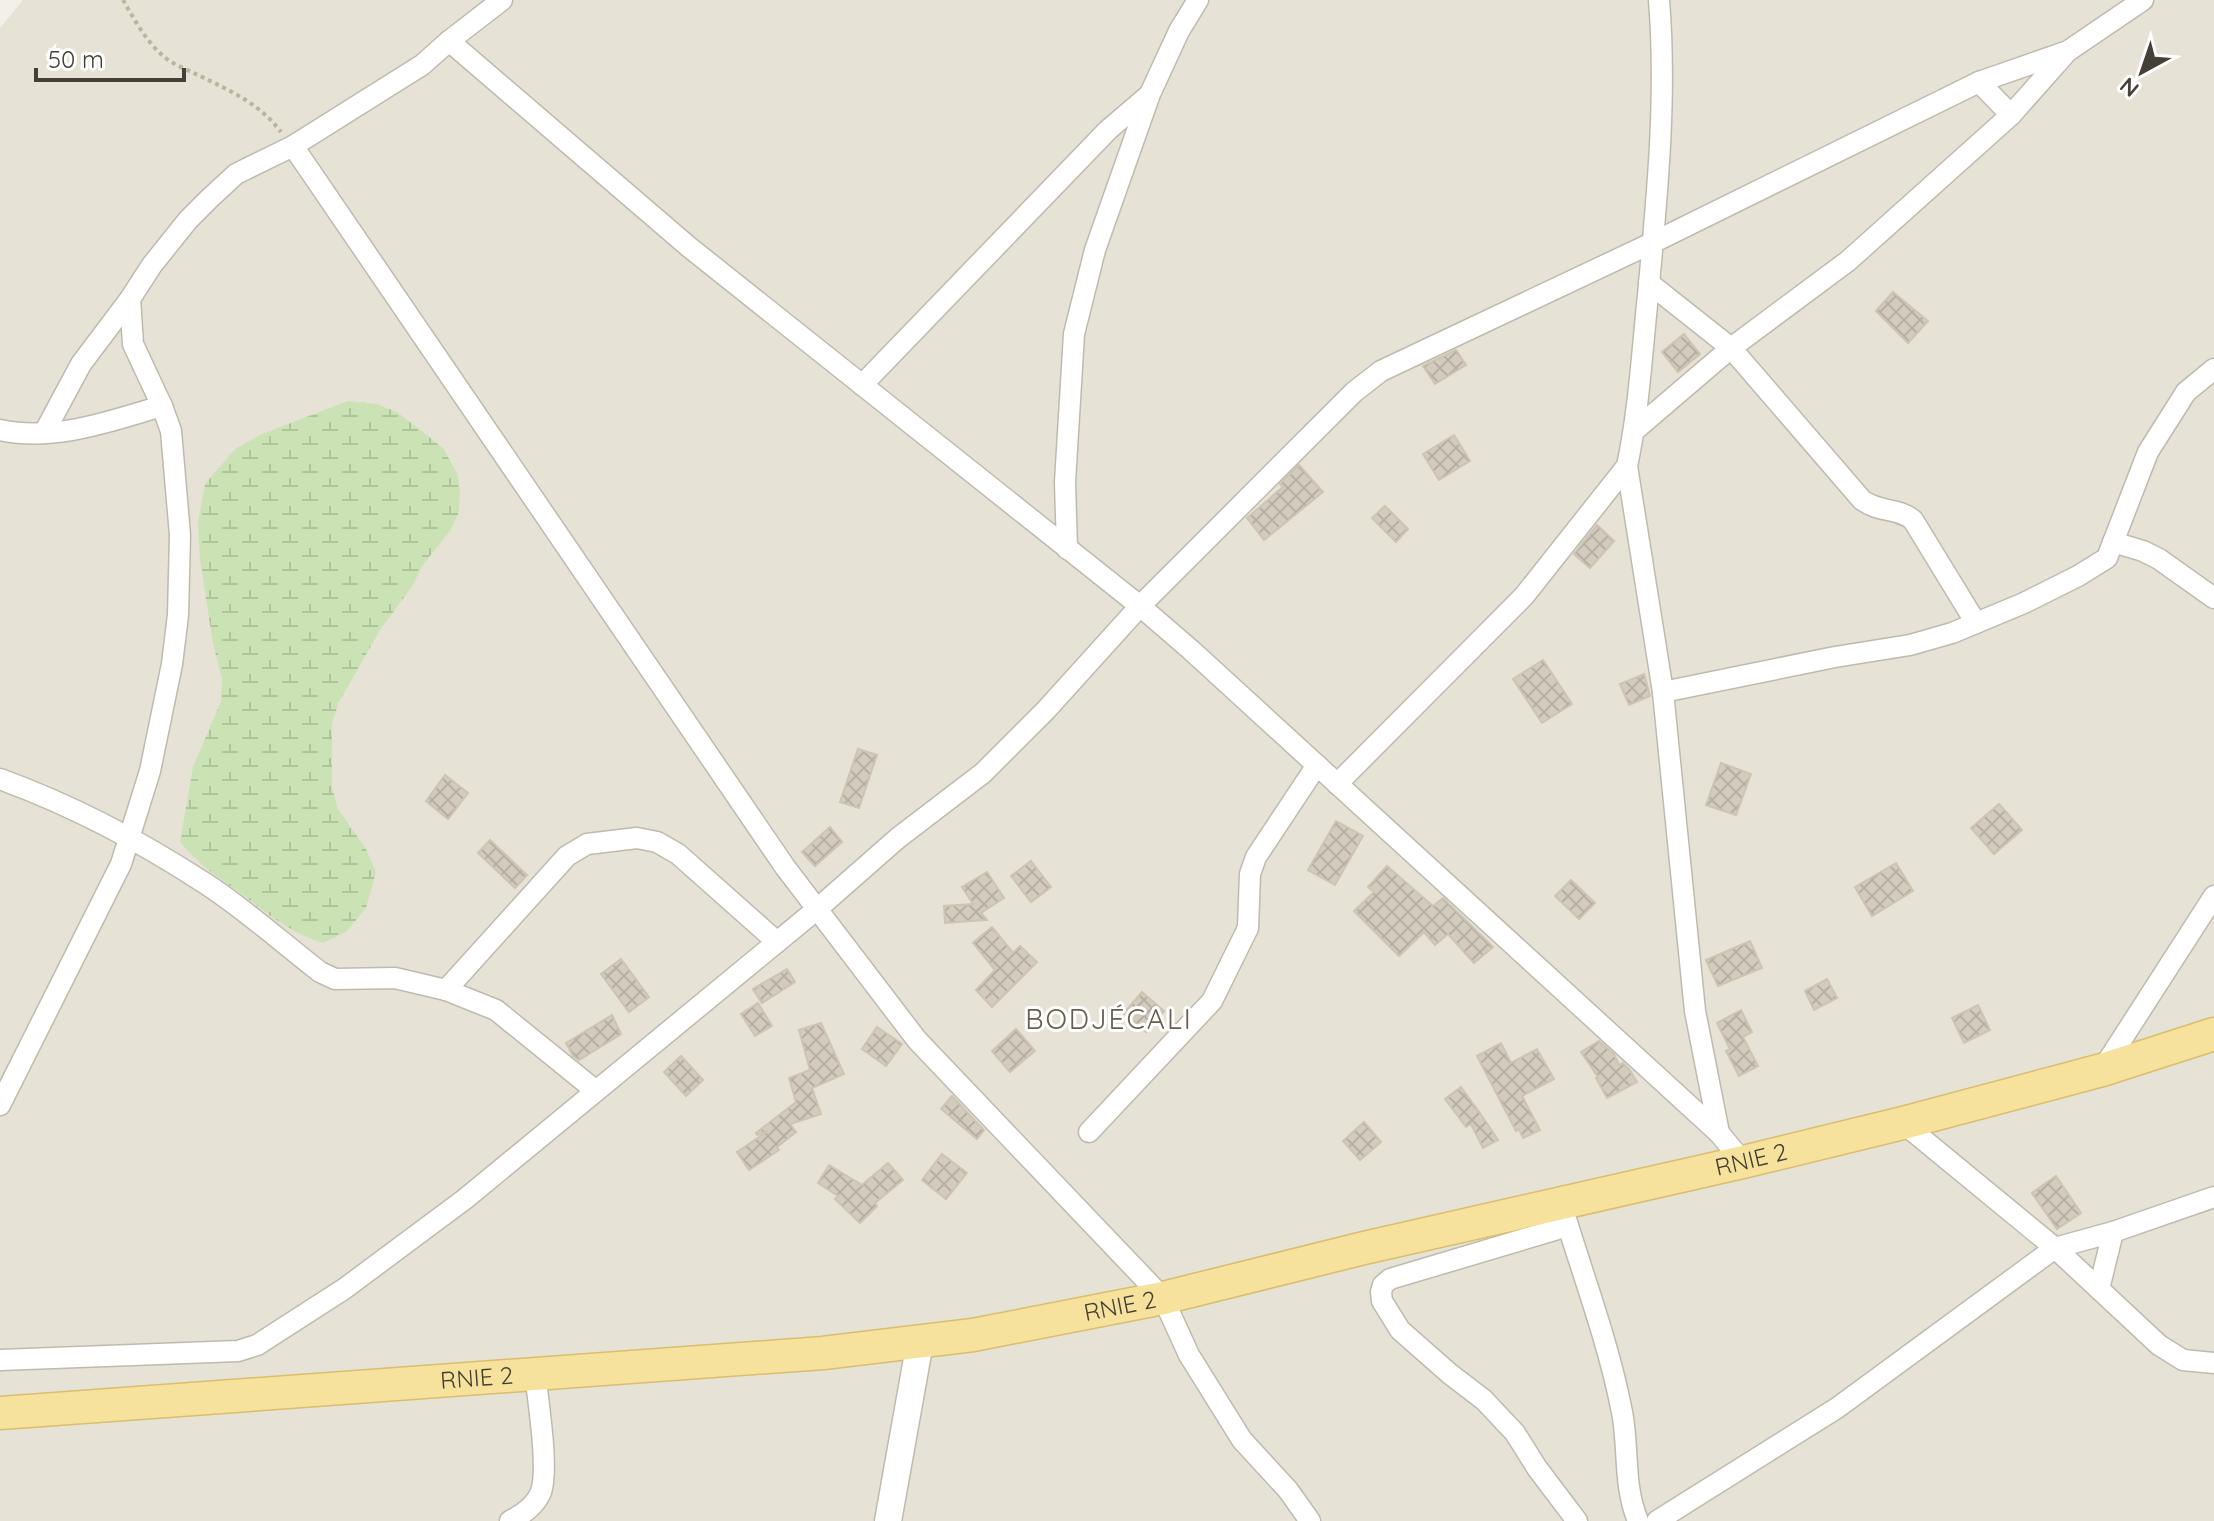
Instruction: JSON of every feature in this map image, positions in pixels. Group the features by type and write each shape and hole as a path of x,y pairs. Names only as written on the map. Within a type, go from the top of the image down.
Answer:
{"main road":[{"name":"RNIE 2","path":"0,1413 823,1353 973,1335 1163,1298 1364,1248 1565,1215 1743,1162 2102,1070 2214,1034"}],"street":[{"path":"44,433 81,364 152,265 188,220 218,191 236,174 293,146 422,65 502,0"},
{"path":"1178,0 1179,31"},
{"path":"1067,549 1065,482 1074,334 1095,250 1150,94 1179,31 1198,0"},
{"path":"1659,0 1663,49 1654,242 1635,430 1627,466 1663,692 1695,1011 1719,1133"},
{"path":"1635,430 1731,348 1848,261 2011,115 2068,51 2143,0"},
{"path":"449,41 689,247 1140,606 1719,1133 1743,1162"},
{"path":"0,1360 238,1351 257,1345 344,1289 465,1199 816,910 898,838 983,773 1046,710 1140,606 1354,392 1381,371 1654,242 1979,82 2068,51"},
{"path":"1979,82 2011,115"},
{"path":"862,385 1108,130 1150,94"},
{"path":"293,146 816,910 917,1040 1163,1298 1189,1355 1242,1440 1288,1490 1310,1521"},
{"path":"1649,283 1731,348 1862,500 1872,508 1905,514 1913,520 1976,623"},
{"path":"0,1105 121,864 150,771 172,664 178,615 180,535 171,431 133,344 130,299"},
{"path":"1663,692 1910,645 1952,633 2078,576 2107,558 2148,452 2186,392 2214,369"},
{"path":"0,430 15,434 71,432 162,406"},
{"path":"1337,784 1524,596 1627,466"},
{"path":"2113,542 2159,559 2214,598"},
{"path":"1089,1132 1212,1001 1248,928 1248,890 1256,857 1317,765"},
{"path":"0,779 130,837 205,883 320,972 335,979 395,978 446,990 496,1010 596,1091"},
{"path":"446,990 567,856 587,844 637,838 657,842 678,854 777,942"},
{"path":"2102,1070 2214,896"},
{"path":"1903,1123 2055,1248 2159,1345 2183,1360 2214,1363"},
{"path":"1657,1521 1837,1408 2055,1248 2113,1232 2214,1197"},
{"path":"1577,1521 1515,1433 1484,1400 1400,1330 1385,1308 1381,1292 1390,1279 1565,1215 1612,1363 1622,1414 1627,1482 1638,1521"},
{"path":"2099,1289 2113,1232"},
{"path":"888,1521 920,1342"},
{"path":"510,1521 526,1513 540,1494 544,1473 535,1373"}],"path":[{"path":"123,0 163,56 247,99 274,122 293,146"}],"shaded area":[{"path":"23,0 2214,0 2214,1521 0,1521 0,28"}],"green space":[{"path":"348,401 376,404 397,412 443,448 457,473 459,512 450,531 422,566 413,585 380,630 339,702 332,723 332,787 338,809 366,849 376,872 366,908 346,932 323,943 271,916 210,871 180,842 193,767 221,701 222,679 213,644 200,559 198,522 205,484 235,449 262,434"}],"building":[{"path":"1893,292 1928,321 1908,343 1876,311"},
{"path":"1684,334 1700,354 1678,372 1662,352"},
{"path":"1456,350 1466,365 1435,384 1423,366"},
{"path":"1454,435 1470,461 1439,480 1423,454"},
{"path":"1299,465 1323,492 1264,540 1247,518 1283,487 1280,484"},
{"path":"1385,506 1408,529 1396,542 1372,518"},
{"path":"1597,525 1614,541 1590,568 1574,554"},
{"path":"1543,660 1572,704 1542,723 1513,679"},
{"path":"1644,674 1650,696 1629,705 1620,684"},
{"path":"858,749 877,755 859,808 840,802"},
{"path":"1721,763 1751,774 1736,815 1706,805"},
{"path":"445,775 468,793 448,819 426,801"},
{"path":"1999,804 2022,830 1994,854 1971,828"},
{"path":"1336,821 1363,836 1335,885 1308,870"},
{"path":"830,827 842,842 815,866 802,852"},
{"path":"490,840 527,875 515,888 478,853"},
{"path":"1031,861 1051,887 1031,902 1011,876"},
{"path":"1896,863 1913,891 1872,916 1855,887"},
{"path":"1387,866 1433,906 1443,898 1493,947 1474,963 1448,934 1435,945 1424,932 1399,956 1354,911 1374,892 1368,887"},
{"path":"987,872 1004,898 981,913 987,920 945,923 944,906 973,904 962,887"},
{"path":"1571,880 1595,903 1579,919 1555,896"},
{"path":"992,927 1013,953 1020,946 1037,962 992,1007 976,990 995,970 973,943"},
{"path":"1750,941 1762,968 1718,986 1706,960"},
{"path":"621,959 649,997 629,1012 601,974"},
{"path":"787,969 795,982 762,1003 753,989"},
{"path":"1827,979 1837,998 1814,1010 1805,991"},
{"path":"1142,992 1164,1011 1146,1032 1124,1013"},
{"path":"758,1003 772,1026 755,1036 741,1014"},
{"path":"1978,1005 1990,1030 1964,1043 1952,1018"},
{"path":"1741,1010 1752,1032 1743,1037 1758,1066 1739,1076 1726,1051 1730,1049 1717,1023"},
{"path":"612,1015 621,1034 579,1060 573,1056 566,1043"},
{"path":"821,1023 844,1074 812,1088 821,1114 790,1124 796,1132 777,1147 779,1150 749,1170 737,1152 768,1131 756,1133 796,1102 789,1078 810,1070 799,1030"},
{"path":"877,1027 902,1044 886,1066 862,1049"},
{"path":"1016,1029 1035,1051 1010,1072 992,1051"},
{"path":"1599,1041 1614,1054 1619,1065 1623,1063 1629,1069 1637,1082 1607,1098 1598,1077 1581,1052"},
{"path":"1501,1043 1511,1063 1537,1049 1554,1079 1522,1096 1540,1130 1523,1138 1519,1129 1516,1131 1477,1056"},
{"path":"681,1056 703,1080 686,1096 664,1072"},
{"path":"1461,1087 1498,1140 1483,1148 1471,1124 1466,1127 1445,1099"},
{"path":"952,1096 984,1130 977,1139 941,1109"},
{"path":"1364,1122 1381,1142 1360,1160 1343,1141"},
{"path":"942,1154 967,1173 946,1199 922,1180"},
{"path":"888,1163 903,1180 875,1203 877,1206 860,1223 835,1199 838,1196 818,1183 829,1165 862,1185"},
{"path":"2056,1176 2081,1213 2057,1229 2032,1193"}],"district":[{"name":"BODJÉCALI","path":"1109,1019"}]}
